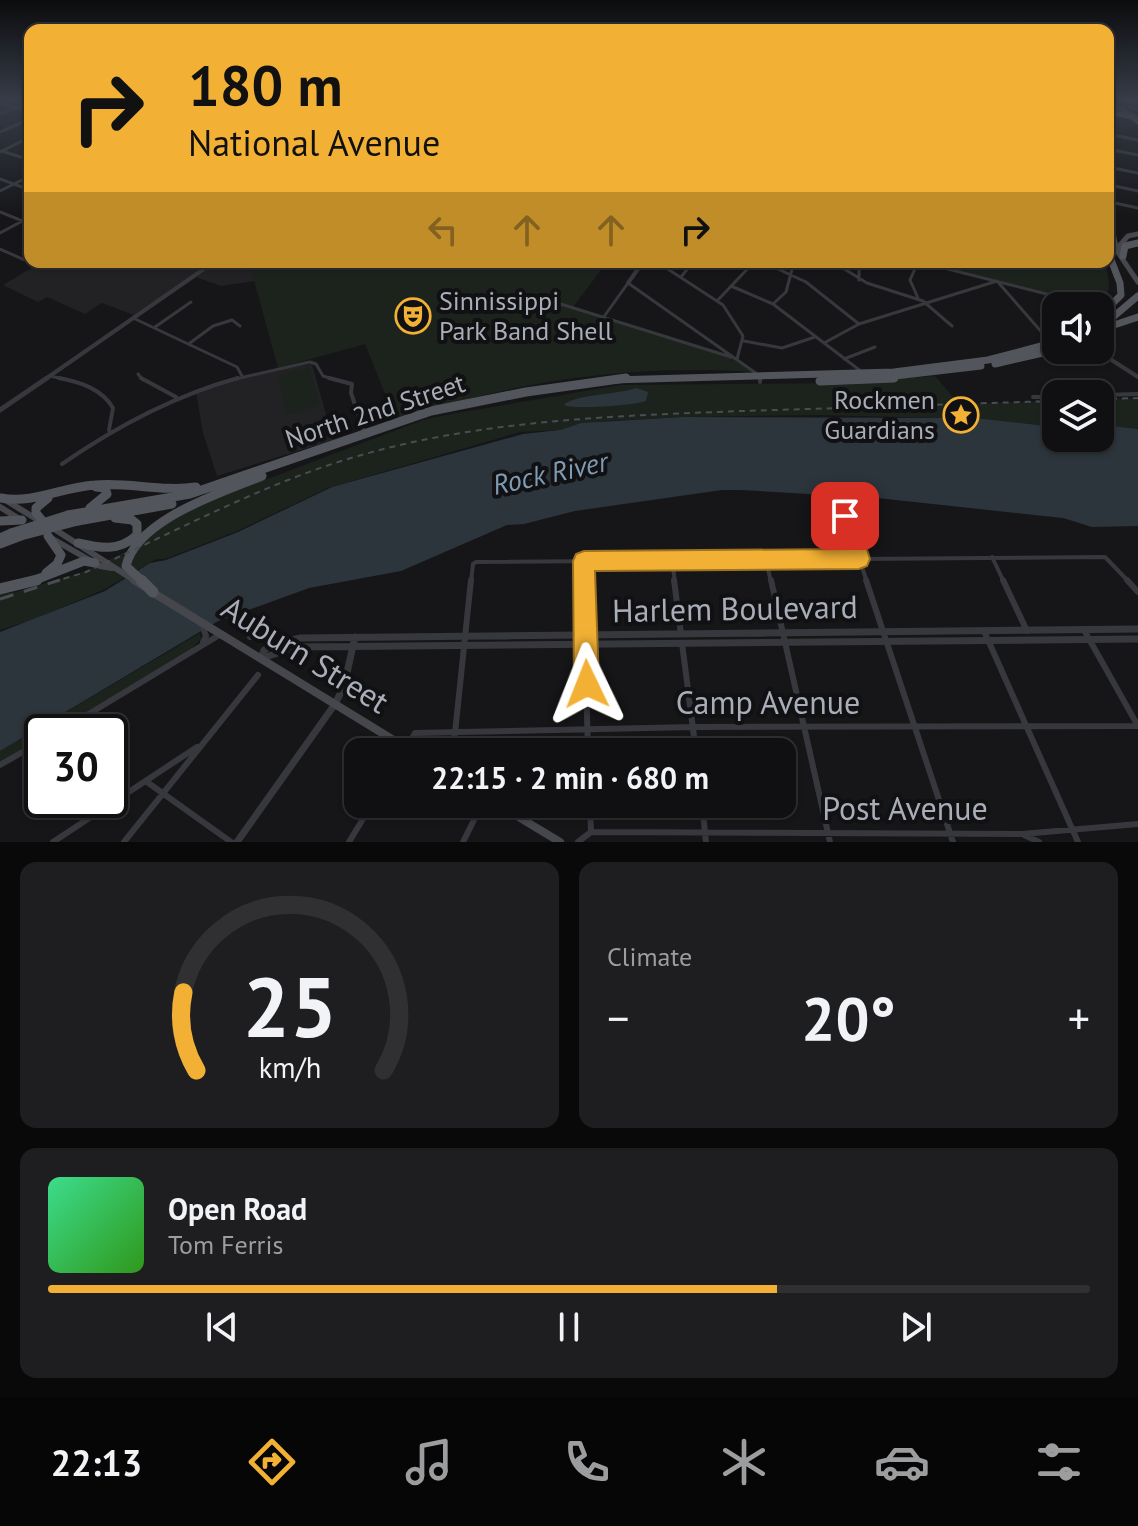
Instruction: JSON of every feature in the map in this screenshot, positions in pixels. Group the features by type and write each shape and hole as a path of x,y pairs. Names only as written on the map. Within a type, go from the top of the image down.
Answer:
{"main road":[{"path":"1137,288 1120,245 1138,234"},
{"path":"1114,238 1117,251 1137,288"},
{"path":"1123,256 1125,246 1138,243"},
{"path":"1114,259 1137,288"},
{"path":"1114,267 1121,295 1114,303"},
{"path":"1114,307 1137,288"},
{"path":"1114,313 1137,288"},
{"path":"1114,325 1138,317"},
{"name":"North 2nd Street","path":"866,377 988,360 1042,346"},
{"name":"North 2nd Street","path":"74,517 179,502 433,415 460,409 636,382 866,377 961,370 1042,353"},
{"name":"North 2nd Street","path":"7,539 74,517 190,494 431,411 574,384 677,374 760,379"},
{"path":"0,498 27,501 95,484 155,491 193,488 353,439"},
{"path":"153,592 126,566 125,560 148,533 173,516 262,476"},
{"path":"45,524 36,513 42,502 75,490 105,488 107,494 101,502 74,517"},
{"path":"0,498 78,543 113,568"},
{"path":"0,507 95,563"},
{"path":"74,517 125,518 138,527 133,540 116,549 78,543"},
{"path":"0,521 22,520"},
{"path":"0,586 36,578 53,569 60,559 60,550 48,536"},
{"path":"0,586 35,581 84,561 113,568"},
{"name":"Auburn Street","path":"113,568 388,738"},
{"path":"520,818 560,842"}],"street":[{"path":"1,151 24,140"},
{"path":"1114,150 1138,155"},
{"path":"1,151 24,158"},
{"path":"1114,168 1138,173"},
{"path":"0,179 24,188"},
{"path":"0,191 24,179"},
{"path":"1114,186 1138,191"},
{"path":"1114,200 1138,208"},
{"path":"1,213 23,221"},
{"path":"0,233 23,221"},
{"path":"0,249 24,260"},
{"path":"0,410 205,268"},
{"path":"603,318 639,268"},
{"path":"667,268 723,305 744,340 782,348 815,337"},
{"path":"681,277 688,268"},
{"path":"717,301 748,268"},
{"path":"776,268 806,282 859,324"},
{"path":"773,304 786,292 792,268"},
{"path":"842,268 859,280 925,303 952,326"},
{"path":"858,268 859,280"},
{"path":"911,268 909,277 919,300"},
{"path":"944,268 1042,293"},
{"path":"824,343 859,324 997,281"},
{"path":"997,281 1042,333"},
{"path":"628,283 737,359 760,379"},
{"path":"731,286 773,304 866,377"},
{"path":"551,301 737,359"},
{"path":"155,327 191,302"},
{"path":"133,318 237,367 242,376"},
{"path":"190,343 222,322 232,320 240,326"},
{"path":"737,359 744,340"},
{"path":"844,359 875,347"},
{"path":"1114,360 1138,375"},
{"path":"62,464 109,430 176,397 242,376 314,362 323,376 352,384 351,393 365,435"},
{"path":"138,374 143,380 176,397"},
{"path":"50,376 76,381 109,400 113,408 109,430"},
{"path":"1114,395 1138,394"},
{"path":"1033,397 1042,397"},
{"path":"845,516 953,842"},
{"path":"992,557 1032,640"},
{"path":"454,738 474,563 1105,557 1138,592"},
{"path":"766,560 830,842"},
{"path":"584,561 588,738"},
{"path":"672,561 694,738"},
{"path":"195,649 206,636 199,620"},
{"name":"Harlem Boulevard","path":"261,658 278,646 301,638 1138,629"},
{"path":"1084,630 1138,726"},
{"path":"984,631 1078,842"},
{"path":"91,714 222,634"},
{"path":"250,637 273,638 278,646"},
{"path":"147,782 234,842 335,704 344,686 355,637"},
{"name":"Harlem Boulevard","path":"278,646 1138,639"},
{"path":"124,842 258,675"},
{"name":"Camp Avenue","path":"413,738 415,733 693,727 1138,726"},
{"path":"128,794 203,744"},
{"path":"0,765 24,751"},
{"path":"53,842 90,818"},
{"path":"349,842 364,818"},
{"path":"463,842 475,818"},
{"path":"578,842 591,832 590,818"},
{"path":"704,818 706,842"},
{"name":"Post Avenue","path":"591,832 949,831 1022,834 1138,824"},
{"path":"1022,834 1039,842"}],"shaded area":[{"path":"31,268 191,268 199,271 134,315 102,303 85,314 47,297 38,302 3,285"},
{"path":"209,268 251,268 255,281 221,286 196,277"},
{"path":"251,268 602,268 573,307 737,359 752,372 662,371 571,378 482,395 396,421 365,344 278,368"},
{"path":"950,268 1107,268 1108,292 1043,292"},
{"path":"312,364 333,440 217,476 203,433 196,392 260,373"},
{"path":"309,367 320,405 287,415 278,376"},
{"path":"935,376 959,404 1042,401 1042,425 947,415 941,418 817,415 606,421 560,430 520,432 328,488 237,531 165,559 156,559 105,589 35,619 0,630 0,594 83,572 136,547 153,531 217,498 423,420 620,385 853,383"},
{"path":"1138,398 1138,429 1114,426 1114,399"},
{"path":"200,633 201,639 191,649 95,711 89,714 63,714"},
{"path":"24,737 24,749 0,762 0,751"}],"water":[{"path":"636,388 648,392 646,401 604,406 564,405 577,399"},
{"name":"Rock River","path":"947,415 1042,425 1042,452 1114,452 1114,426 1138,429 1138,526 1092,527 1063,518 877,498 741,490 575,511 524,524 507,525 401,571 309,588 218,621 62,714 24,714 24,737 0,751 0,632 105,591 150,563 166,560 238,532 332,487 523,434 560,430 581,423 683,417 940,418"}],"railway":[{"path":"1114,399 1138,398"},
{"path":"53,582 86,572 254,494 323,467 452,434 548,422 645,415 1042,401"},
{"path":"0,599 60,580"}],"place":[{"name":"Sinnissippi Park Band Shell","path":"413,316"},
{"name":"Rockmen Guardians","path":"961,415"}],"route":[{"path":"587,684 584,561 859,559 845,516"}]}
